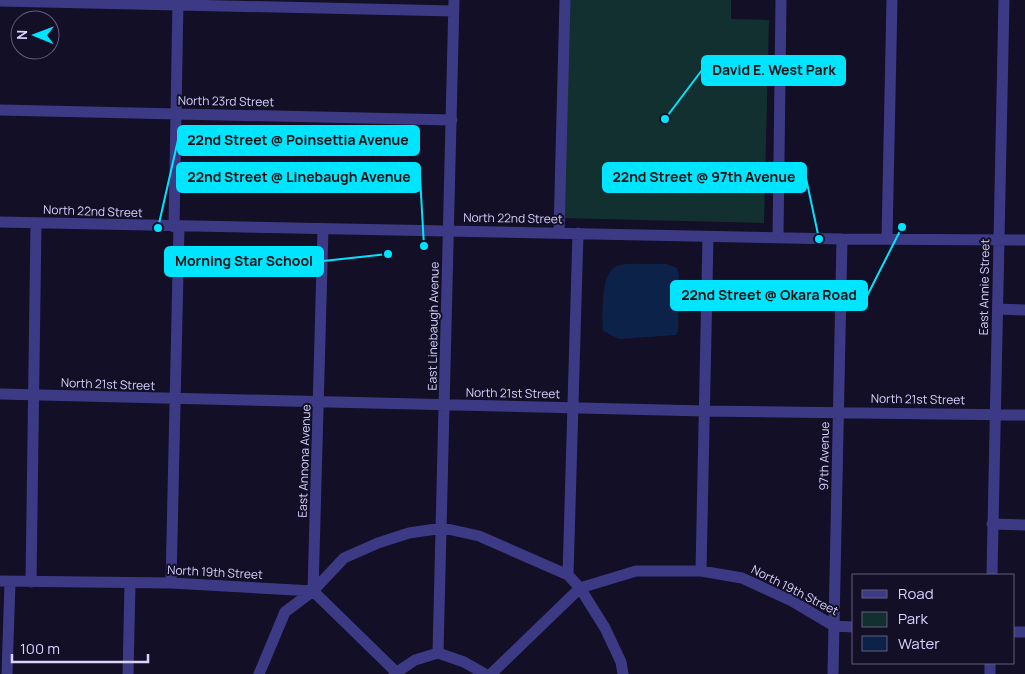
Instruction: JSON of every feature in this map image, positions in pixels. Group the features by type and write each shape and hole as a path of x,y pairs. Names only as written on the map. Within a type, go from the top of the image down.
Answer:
{"street":[{"path":"559,232 565,0"},
{"path":"778,238 781,0"},
{"path":"888,238 892,0"},
{"name":"East Annie Street","path":"992,574 1004,0"},
{"path":"0,1 454,5"},
{"path":"171,584 176,400 178,2"},
{"name":"East Linebaugh Avenue","path":"438,654 454,5"},
{"name":"North 23rd Street","path":"0,110 452,120"},
{"name":"North 22nd Street","path":"0,222 778,238 1025,240"},
{"path":"31,582 36,223"},
{"name":"East Annona Avenue","path":"314,591 323,229"},
{"path":"568,575 578,233"},
{"path":"701,572 708,236"},
{"name":"97th Avenue","path":"833,674 842,239"},
{"path":"998,309 1025,310"},
{"name":"North 21st Street","path":"0,394 445,406 1025,414"},
{"path":"992,524 1025,525"},
{"path":"259,674 285,612 314,591 344,558 378,543 409,533 442,528 479,536 568,575 580,588 605,628 621,662 623,674"},
{"name":"North 19th Street","path":"491,674 580,588 636,571 701,572 742,578 792,601 834,626 852,626"},
{"path":"5,582 7,674"},
{"name":"North 19th Street","path":"5,582 171,584 314,591"},
{"path":"128,674 130,584"},
{"path":"314,591 395,673 415,660 438,654 464,662 485,674"}],"green space":[{"path":"567,0 731,0 731,19 769,20 764,223 562,218"}],"water":[{"path":"627,264 666,264 677,268 679,275 678,331 676,335 619,339 603,331 603,296 611,270 617,266"}],"place":[{"name":"David E. West Park","path":"665,119"},
{"name":"22nd Street @ Okara Road","path":"902,227"},
{"name":"22nd Street @ Poinsettia Avenue","path":"158,228"},
{"name":"22nd Street @ 97th Avenue","path":"819,239"},
{"name":"22nd Street @ Linebaugh Avenue","path":"424,246"},
{"name":"Morning Star School","path":"388,254"}]}
